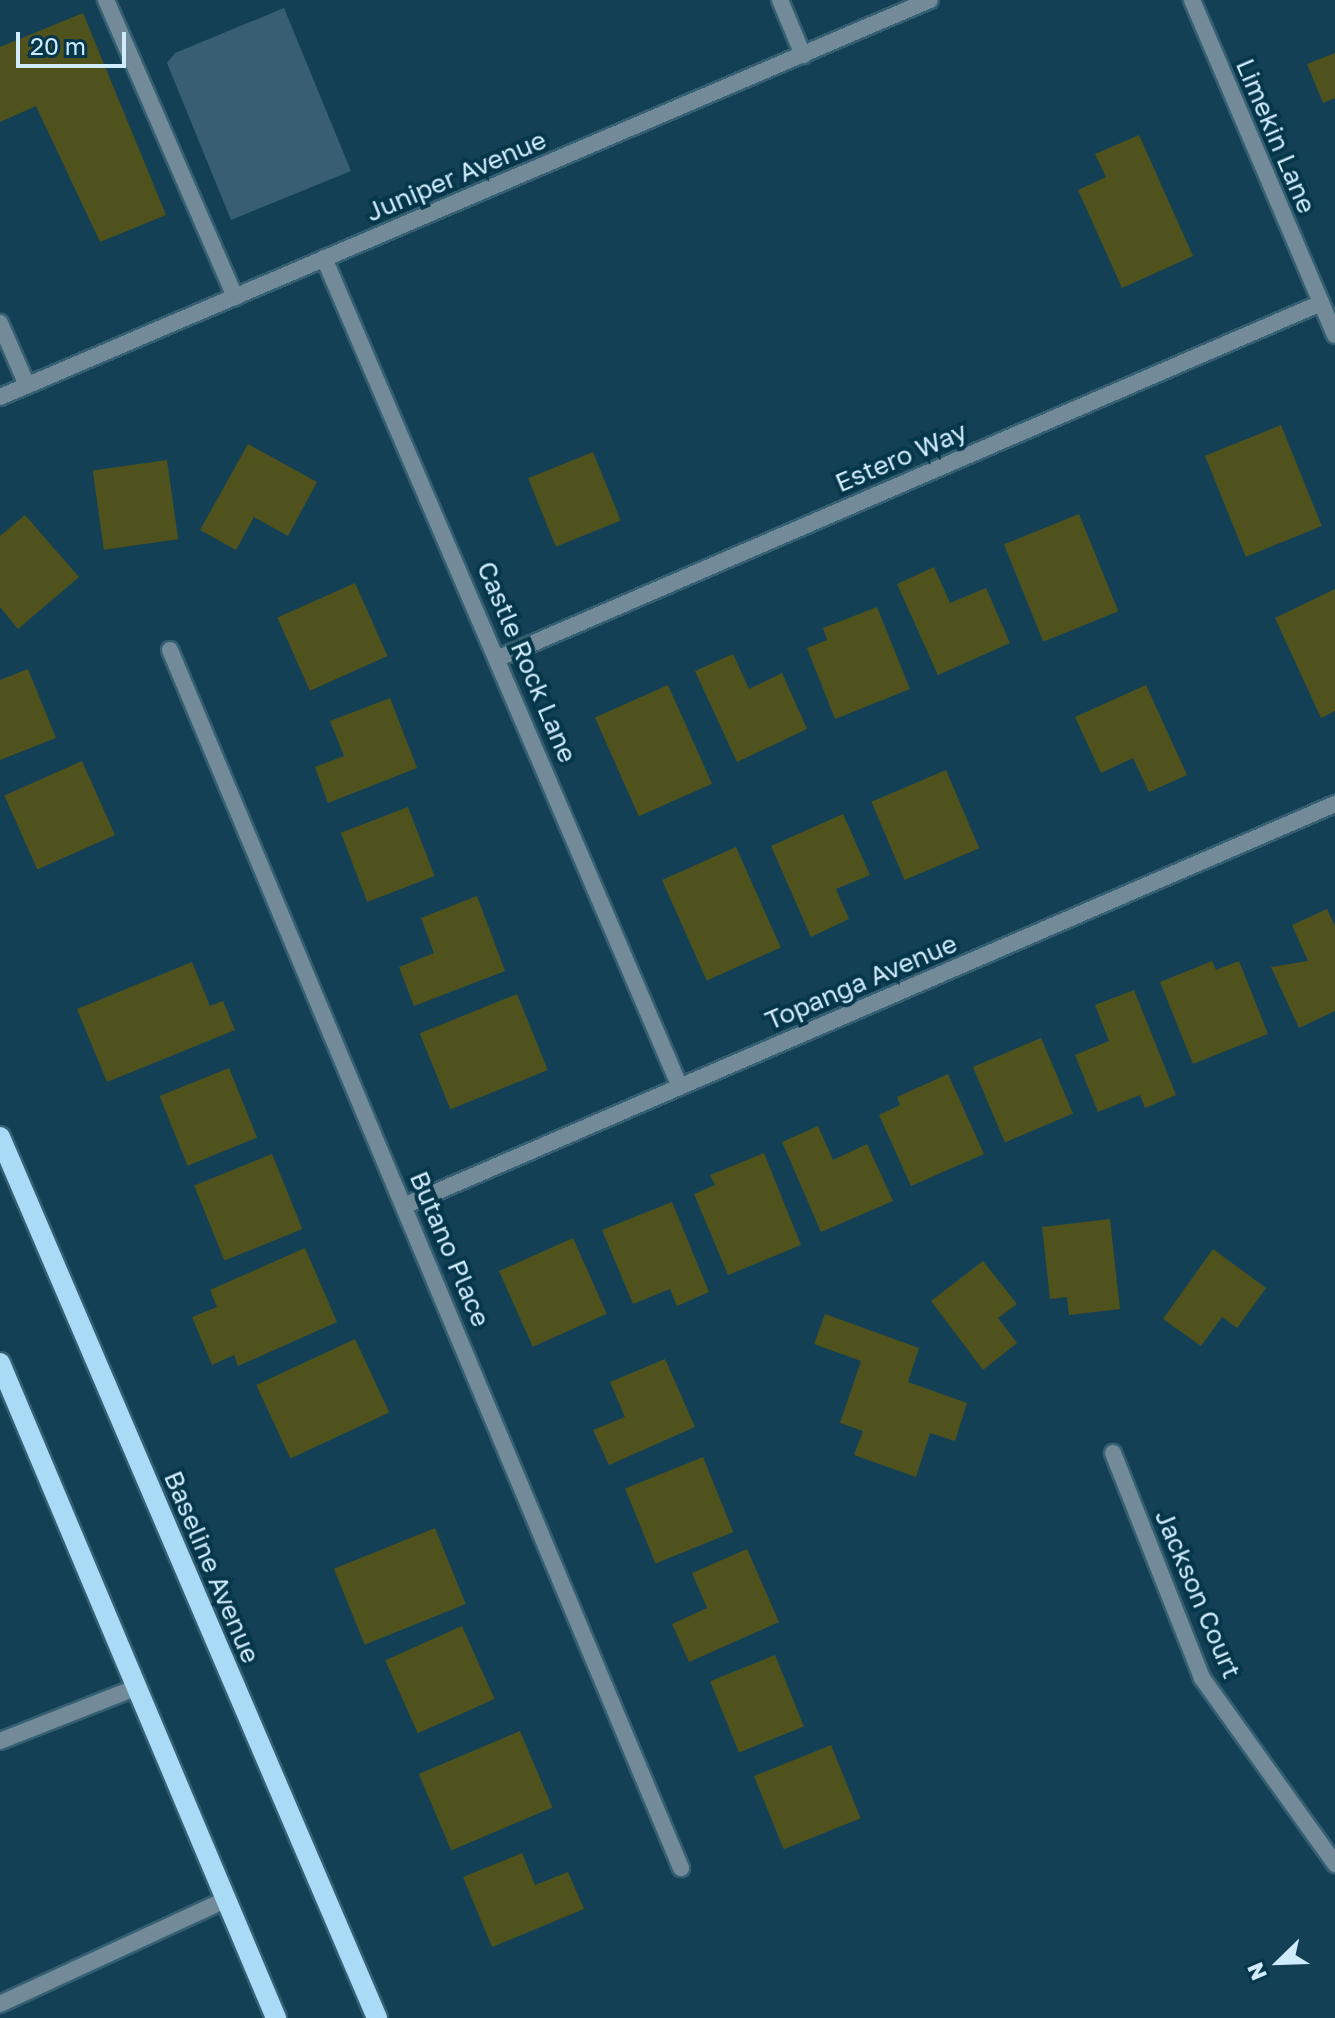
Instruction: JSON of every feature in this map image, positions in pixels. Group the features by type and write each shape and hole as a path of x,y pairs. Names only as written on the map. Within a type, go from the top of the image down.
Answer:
{"main road":[{"name":"Baseline Avenue","path":"0,1137 377,2018"},
{"path":"0,1363 133,1689 276,2018"}],"street":[{"path":"106,0 235,297"},
{"path":"780,0 803,55"},
{"name":"Juniper Avenue","path":"0,397 930,0"},
{"name":"Limekin Lane","path":"1192,0 1335,335"},
{"name":"Castle Rock Lane","path":"324,258 501,657 680,1087"},
{"name":"Estero Way","path":"501,657 1321,303"},
{"path":"0,323 27,385"},
{"name":"Butano Place","path":"170,650 406,1205 681,1868"},
{"name":"Topanga Avenue","path":"406,1205 1335,804"},
{"name":"Jackson Court","path":"1113,1453 1202,1678 1335,1864"},
{"path":"0,1741 133,1689"},
{"path":"0,2004 225,1900"}],"shaded area":[{"path":"284,8 351,171 231,220 167,63 175,53"}],"building":[{"path":"83,13 166,215 100,242 36,106 0,122 0,47"},
{"path":"1335,53 1335,98 1323,103 1307,64"},
{"path":"1139,135 1193,256 1122,288 1078,190 1106,177 1095,154"},
{"path":"1281,425 1322,526 1246,557 1205,456"},
{"path":"248,444 317,482 288,536 254,517 236,550 200,530"},
{"path":"593,452 621,521 556,547 528,478"},
{"path":"167,460 178,539 104,550 93,470"},
{"path":"1079,514 1118,611 1043,642 1004,544"},
{"path":"25,515 79,577 18,629 0,607 0,536"},
{"path":"934,567 950,603 986,588 1010,643 938,675 897,584"},
{"path":"355,583 388,656 310,691 277,618"},
{"path":"1335,589 1335,711 1321,718 1275,618"},
{"path":"877,607 910,689 835,719 807,648 827,640 823,628"},
{"path":"733,654 749,689 782,673 807,729 737,762 695,671"},
{"path":"28,669 56,738 0,760 0,680"},
{"path":"668,685 712,784 639,816 595,718"},
{"path":"1146,685 1187,775 1149,792 1133,758 1101,773 1075,717"},
{"path":"390,698 417,768 328,803 315,767 344,756 330,721"},
{"path":"82,761 115,835 37,870 4,796"},
{"path":"946,770 979,848 905,880 871,802"},
{"path":"408,807 435,876 367,902 341,833"},
{"path":"843,814 870,875 836,889 849,919 811,937 771,846"},
{"path":"736,847 781,947 707,980 662,880"},
{"path":"477,896 505,971 414,1006 399,967 434,953 421,918"},
{"path":"1327,909 1335,926 1335,1011 1299,1028 1271,967 1308,961 1292,925"},
{"path":"1212,961 1216,970 1239,961 1268,1034 1193,1064 1160,982"},
{"path":"192,962 210,1006 223,1001 235,1030 107,1082 77,1009"},
{"path":"1134,990 1176,1095 1145,1108 1140,1095 1098,1112 1075,1055 1109,1041 1095,1005"},
{"path":"517,994 548,1070 450,1109 420,1033"},
{"path":"1041,1038 1073,1113 1005,1142 973,1067"},
{"path":"229,1068 257,1138 188,1166 159,1096"},
{"path":"948,1074 984,1154 911,1186 879,1115 900,1105 897,1097"},
{"path":"818,1126 833,1160 867,1144 893,1201 821,1232 782,1142"},
{"path":"764,1153 801,1245 728,1275 694,1194 715,1185 710,1175"},
{"path":"272,1154 302,1229 224,1261 194,1185"},
{"path":"672,1202 709,1292 677,1306 670,1289 633,1304 602,1230"},
{"path":"1110,1219 1120,1309 1069,1315 1067,1297 1050,1299 1042,1227"},
{"path":"573,1238 607,1314 533,1347 499,1271"},
{"path":"305,1248 337,1322 238,1366 234,1355 212,1365 192,1317 217,1307 210,1290"},
{"path":"1213,1249 1266,1288 1237,1328 1222,1317 1201,1346 1163,1319"},
{"path":"983,1261 1017,1304 998,1318 1017,1343 983,1370 931,1301"},
{"path":"825,1314 919,1348 908,1382 967,1403 955,1441 930,1433 916,1477 854,1455 863,1431 840,1423 861,1361 814,1344"},
{"path":"355,1339 389,1412 290,1458 256,1385"},
{"path":"665,1359 695,1427 609,1465 593,1430 625,1417 610,1382"},
{"path":"703,1457 733,1532 655,1564 625,1488"},
{"path":"435,1528 466,1604 365,1645 334,1569"},
{"path":"747,1549 779,1622 689,1662 672,1624 707,1608 692,1573"},
{"path":"462,1626 495,1699 418,1733 385,1660"},
{"path":"775,1655 804,1726 739,1753 710,1681"},
{"path":"520,1731 552,1807 451,1850 419,1774"},
{"path":"831,1745 861,1818 784,1849 754,1776"},
{"path":"522,1853 535,1885 568,1872 584,1909 492,1947 463,1877"}]}
